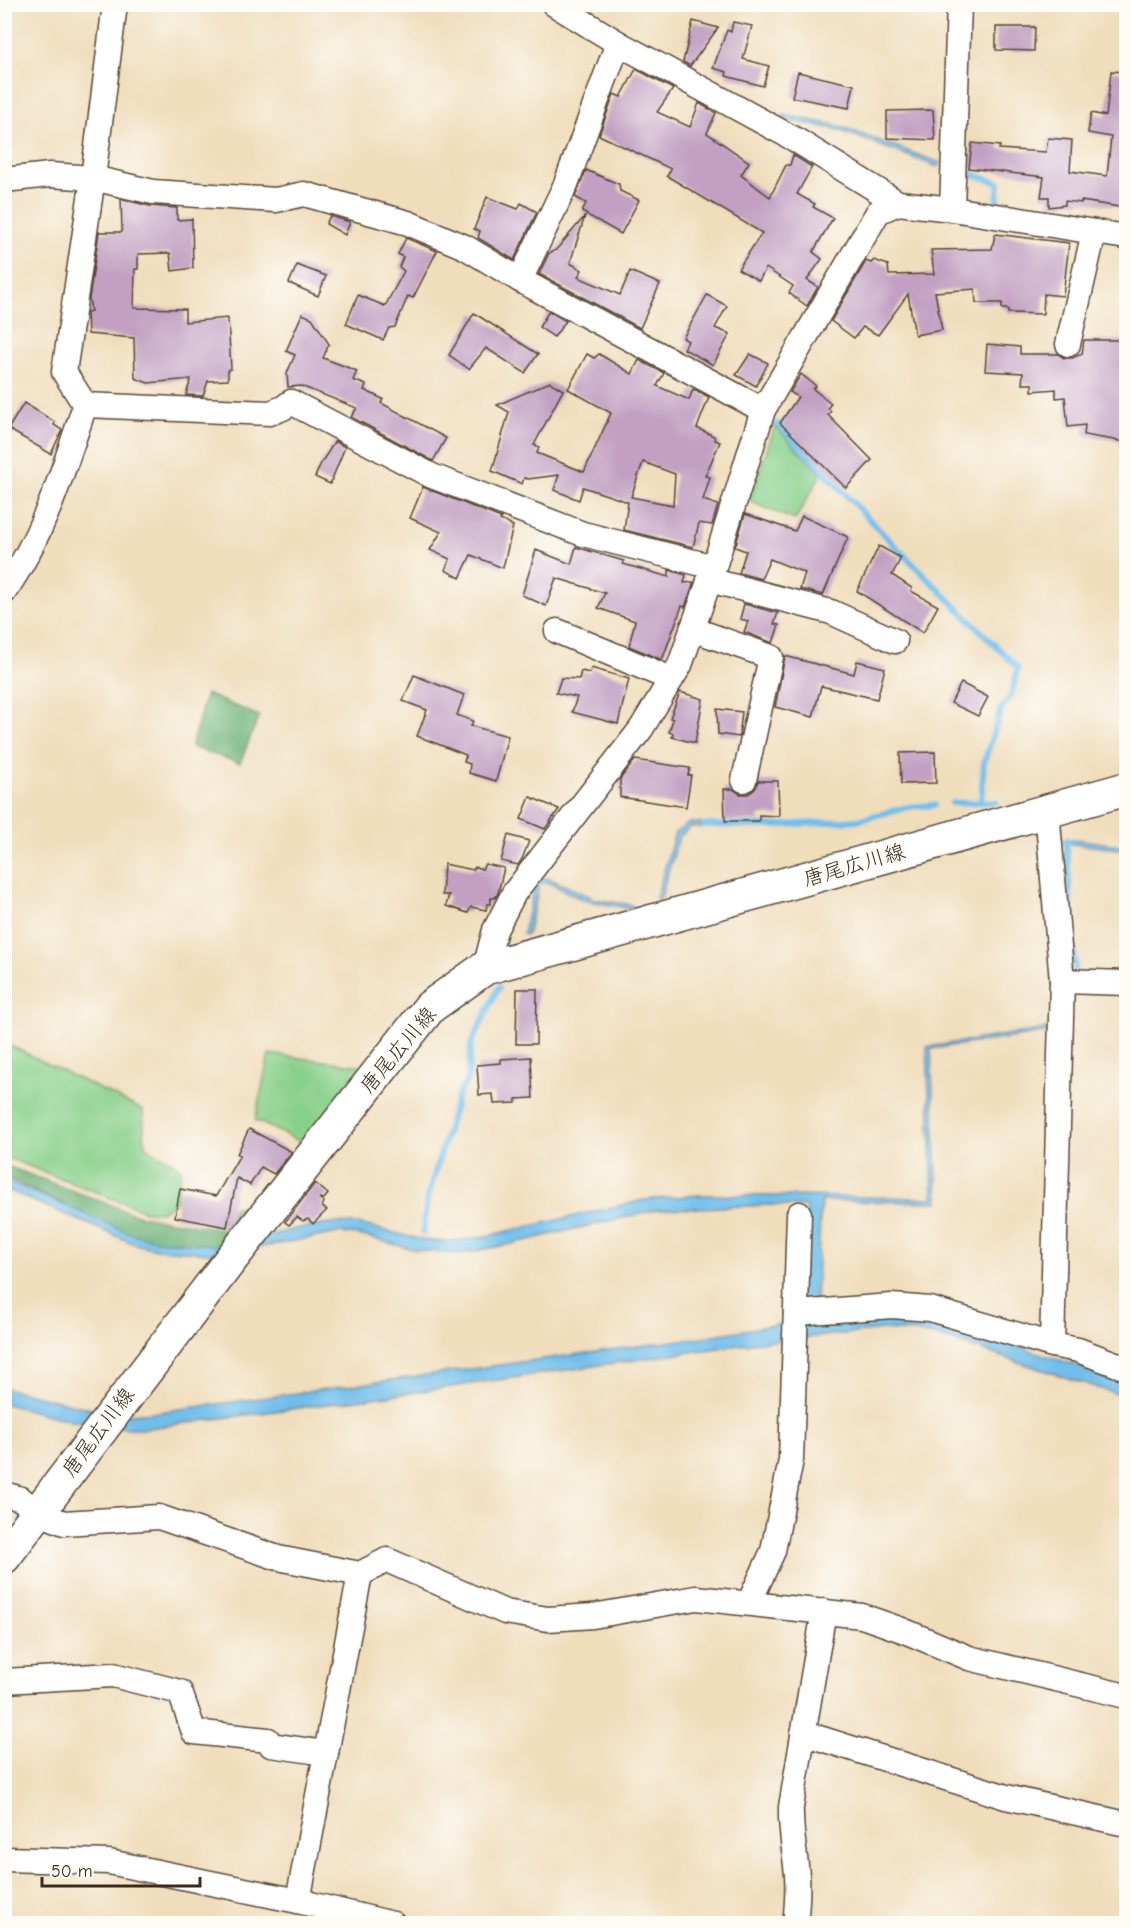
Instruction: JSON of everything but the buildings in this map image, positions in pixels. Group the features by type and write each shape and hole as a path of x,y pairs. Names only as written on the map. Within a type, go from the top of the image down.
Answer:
{"main road":[{"name":"唐尾広川線","path":"4,1557 241,1247 430,1007 485,968 1126,789"}],"street":[{"path":"86,405 64,372 93,178 115,4"},
{"path":"554,4 618,43 796,140 898,203 952,209 1126,237"},
{"path":"952,209 959,4"},
{"path":"520,280 566,184 618,43"},
{"path":"4,180 50,175 93,178 153,192 276,200 304,194 408,223 465,247 520,280 763,410"},
{"path":"485,968 495,930 514,893 641,729 680,665 763,410 878,212 898,203"},
{"path":"1068,344 1094,232"},
{"path":"86,405 270,413 291,402 443,480 583,534 831,612 895,641"},
{"path":"4,592 21,567 59,483 86,405"},
{"path":"692,629 771,657 744,780"},
{"path":"557,631 671,679"},
{"path":"1047,811 1062,981 1052,1346"},
{"path":"1062,981 1126,982"},
{"path":"749,1603 773,1551 791,1460 799,1214"},
{"path":"795,1325 892,1306 930,1309 1052,1346 1078,1350 1126,1368"},
{"path":"4,1494 21,1499 37,1512 64,1522 159,1517 278,1558 360,1574 387,1560 506,1612 548,1619 593,1616 696,1598 862,1616 969,1658 1126,1696"},
{"path":"298,1901 360,1574"},
{"path":"795,1923 798,1898 790,1825 791,1807 824,1611"},
{"path":"4,1681 113,1675 180,1692 194,1732 268,1740 271,1745 326,1753"},
{"path":"804,1733 1006,1797 1126,1824"},
{"path":"4,1859 109,1862 393,1923"}],"green space":[{"path":"775,426 821,474 795,520 749,501"},
{"path":"206,694 259,716 240,763 191,747"},
{"path":"5,1043 143,1110 145,1146 173,1162 181,1170 176,1201 162,1212 145,1211 5,1157"},
{"path":"269,1054 365,1066 305,1144 255,1120"},
{"path":"4,1165 140,1216 228,1230 233,1208 240,1206 250,1213 223,1248 139,1239 5,1177"}],"water":[{"path":"784,115 840,126 940,163 938,167 836,129 783,120"},
{"path":"689,823 713,823 712,827 691,827 679,837 660,900 656,898 675,833"},
{"path":"1065,838 1126,846 1126,850 1064,843"},
{"path":"548,878 595,899 632,905 632,909 583,900 549,883 540,883 527,935 523,934 536,879"},
{"path":"1052,1028 1052,1032 931,1049 938,1202 821,1201 815,1319 900,1316 961,1327 1126,1382 1126,1397 948,1339 915,1332 884,1330 759,1342 141,1429 84,1424 5,1404 5,1388 103,1412 128,1414 159,1412 703,1337 785,1323 807,1207 769,1205 656,1210 459,1254 416,1250 359,1235 339,1233 223,1254 156,1249 135,1244 5,1189 5,1180 132,1234 157,1240 222,1246 300,1228 337,1223 358,1224 423,1240 444,1242 483,1237 644,1200 699,1195 933,1198 927,1047"}],"waterway":[{"path":"966,172 999,183 997,203"},
{"path":"1068,214 1080,217"},
{"path":"777,423 889,540 1018,668 1011,696 1001,709 984,763 981,802"},
{"path":"952,803 996,802"},
{"path":"704,825 772,826 858,820 908,807 934,805"},
{"path":"1070,841 1066,840 1075,968"},
{"path":"423,1233 427,1200 458,1095 468,1079 471,1044 499,987"}]}
